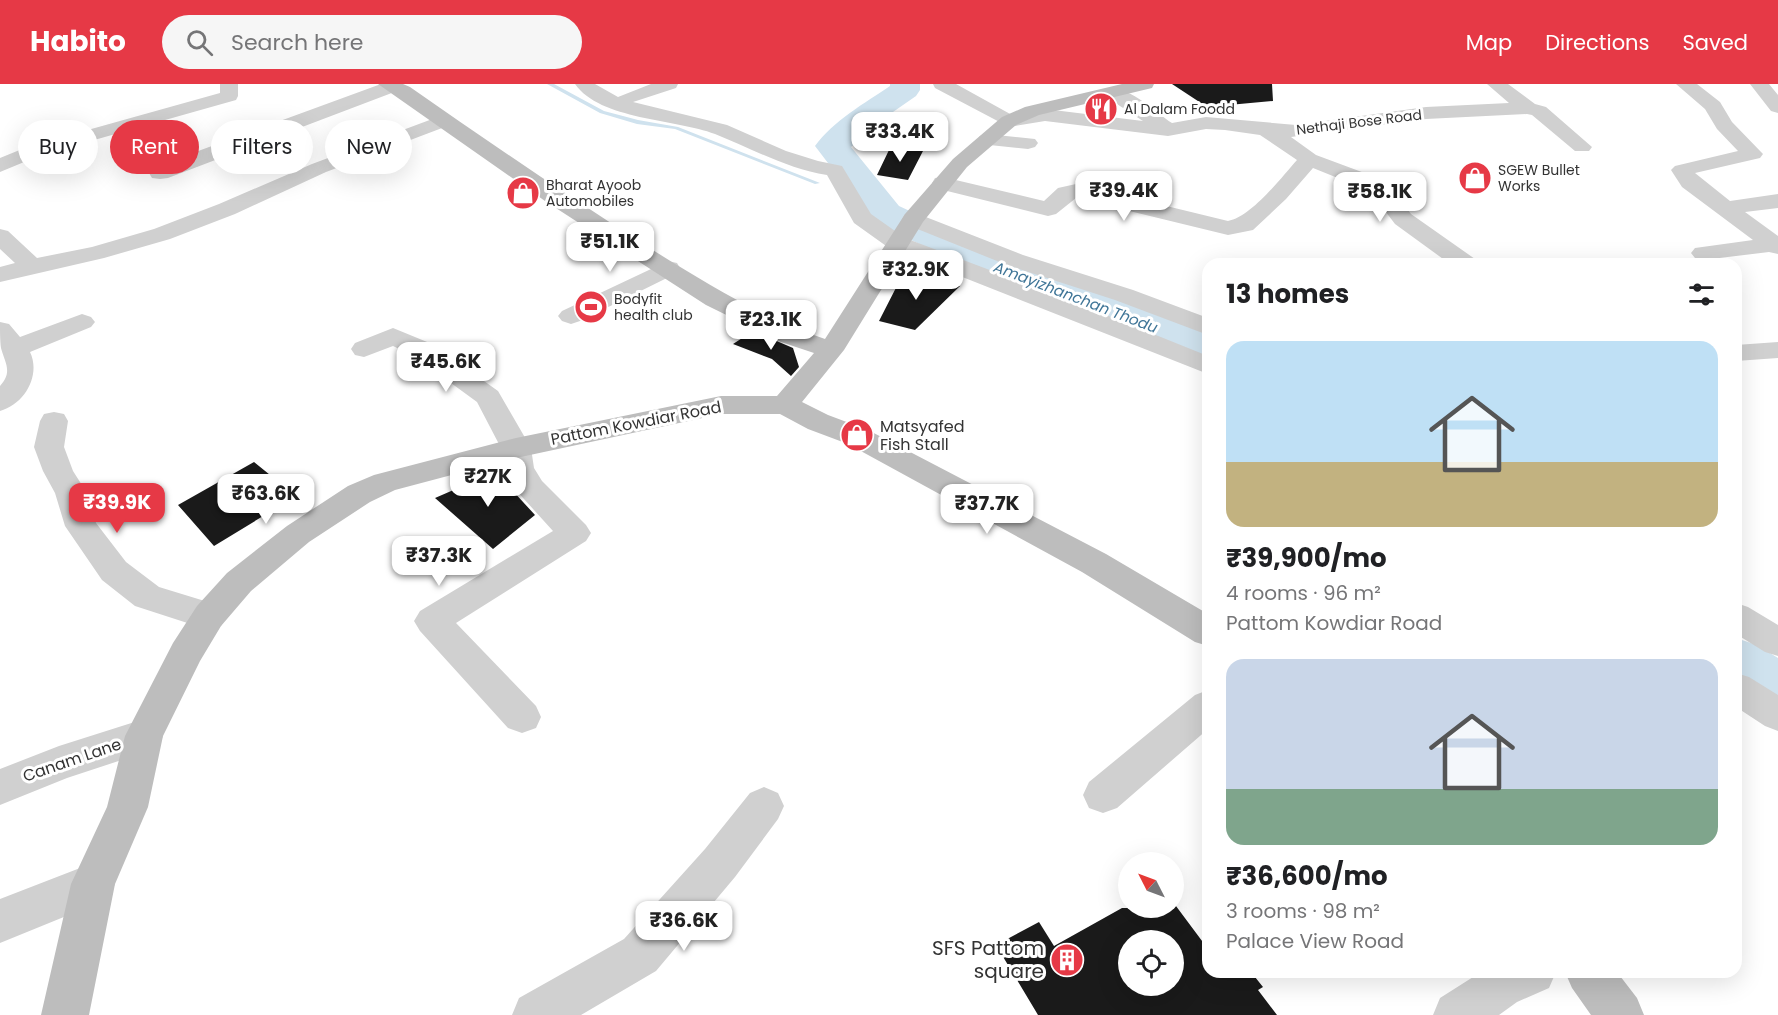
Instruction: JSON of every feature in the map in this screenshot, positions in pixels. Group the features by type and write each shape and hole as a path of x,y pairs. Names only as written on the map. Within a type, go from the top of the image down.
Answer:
{"main road":[{"path":"1145,84 1032,111 1009,121 960,163 913,219 831,350 785,405 819,422 858,437 1094,563 1202,628"},
{"path":"389,85 403,91 553,196 715,300 790,336 831,350"},
{"name":"Pattom Kowdiar Road","path":"65,1015 93,884 127,807 144,736 186,653 209,616 239,582 262,562 298,534 359,494 385,482 516,448 721,405 785,405"},
{"path":"1592,978 1620,1015"}],"street":[{"path":"0,166 34,151 229,96 229,84"},
{"path":"584,84 594,93 620,105 720,129 779,155 815,167 835,170 862,218 897,243 1055,303 1202,364"},
{"path":"620,105 627,98 669,84"},
{"path":"942,84 1009,121"},
{"path":"1496,84 1528,108 1539,111 1582,147"},
{"path":"1685,84 1713,106 1724,125 1753,154 1682,170 1690,182 1775,246"},
{"path":"1759,84 1778,107"},
{"path":"199,158 389,85"},
{"path":"1112,93 1122,97 1168,130"},
{"name":"Nethaji Bose Road","path":"1009,121 1045,115 1168,130 1206,123 1225,123 1267,130 1296,131 1426,113 1528,108"},
{"path":"0,274 96,253 162,234 227,209 319,168 443,121"},
{"path":"1267,130 1309,159 1378,186 1403,219 1458,258"},
{"path":"987,140 1028,143"},
{"path":"943,183 1048,209 1066,193 1076,191 1228,228 1245,225 1309,159"},
{"path":"1725,208 1778,201"},
{"path":"913,219 1014,260 1124,295 1202,325"},
{"path":"0,237 32,266"},
{"path":"1703,253 1775,246"},
{"path":"571,316 668,268"},
{"path":"0,402 19,381 23,368 8,339 82,322"},
{"path":"364,349 393,336 423,350 489,397 516,448 519,468 530,488 575,533 432,621 522,717"},
{"path":"1742,353 1778,350"},
{"path":"54,421 49,447 58,471 71,493 81,526 114,571 147,597 209,616"},
{"path":"1742,621 1778,642"},
{"path":"1742,692 1778,715"},
{"path":"1103,795 1202,711"},
{"name":"Canam Lane","path":"0,787 59,763 144,736"},
{"path":"536,1015 640,955 720,863 764,806"},
{"path":"0,921 93,884"},
{"path":"1457,1015 1501,986 1519,978"}],"building":[{"path":"1172,84 1272,84 1273,101 1207,107"},
{"path":"904,148 923,151 908,180 877,175 889,150"},
{"path":"924,275 960,286 915,330 879,321 902,276 917,279"},
{"path":"753,331 793,348 799,367 791,376 772,359 733,344"},
{"path":"254,462 296,496 214,546 178,505"},
{"path":"495,472 508,482 512,490 535,515 493,549 435,498"},
{"name":"SFS Pattom square","path":"1118,910 1118,918 1184,917 1202,941 1202,978 1256,978 1263,987 1258,990 1277,1015 1038,1015 996,945 1039,922 1054,946"}],"waterway":[{"path":"550,84 602,112 637,122 676,128 817,183"},
{"name":"Amayizhanchan Thodu","path":"905,84 905,90 869,114 832,146 886,214 999,267 1074,294 1202,346"},
{"name":"Amayizhanchan Thodu","path":"1742,666 1778,690"}],"place":[{"name":"Al Dalam Foodd","path":"1101,109"},
{"name":"SGEW Bullet Works","path":"1475,178"},
{"name":"Bharat Ayoob Automobiles","path":"523,193"},
{"name":"Bodyfit health club","path":"591,307"},
{"name":"Matsyafed Fish Stall","path":"857,435"},
{"name":"SFS Pattom square","path":"1067,960"}]}
